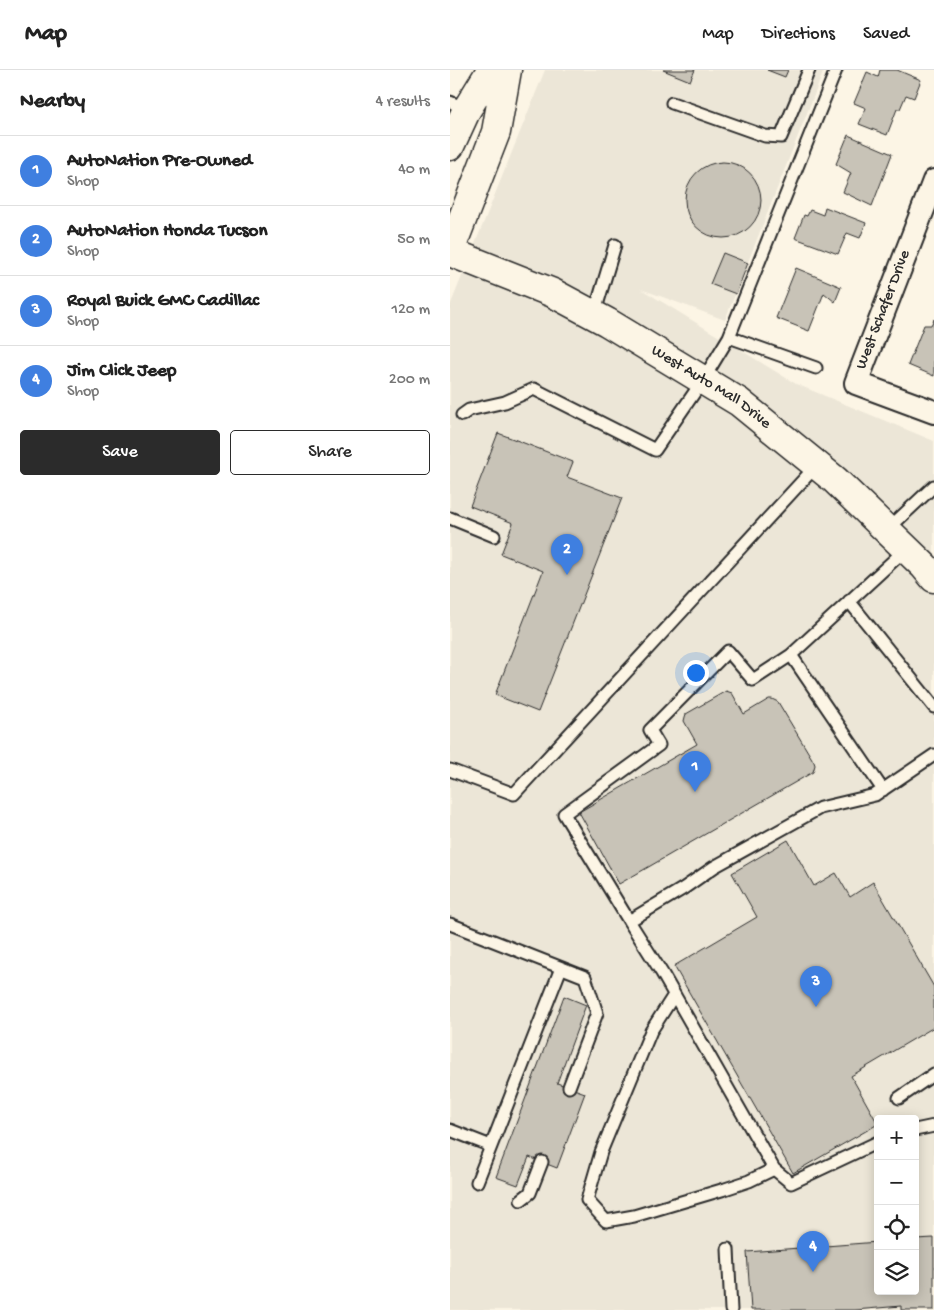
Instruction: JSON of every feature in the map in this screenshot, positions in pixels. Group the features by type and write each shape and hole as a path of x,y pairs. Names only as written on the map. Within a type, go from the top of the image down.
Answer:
{"street":[{"path":"450,146 459,105 491,70"},
{"path":"450,251 496,132 507,70"},
{"name":"West Schafer Drive","path":"934,181 856,383 934,412"},
{"name":"West Auto Mall Drive","path":"450,251 553,293 594,315 739,402 835,480 934,578"}],"lane":[{"path":"672,103 765,136 781,137 809,70"},
{"path":"462,414 469,410 505,402 534,389 655,450 729,338 836,70"},
{"path":"594,315 615,245"},
{"path":"729,338 816,368"},
{"path":"450,770 514,794 817,465"},
{"path":"874,1144 791,1183 774,1169 674,995 564,814 659,745 650,730 728,651 753,680 790,655 849,602 934,486"},
{"path":"450,518 494,536"},
{"path":"849,602 934,707"},
{"path":"790,655 882,790"},
{"path":"629,921 684,888 714,867 820,808 875,795 934,754"},
{"path":"450,924 585,978 597,1013 569,1087"},
{"path":"477,1182 561,968"},
{"path":"674,995 651,1031 601,1152 587,1200 606,1221 634,1216 748,1182 774,1169"},
{"path":"899,1098 934,1074"},
{"path":"919,1129 934,1126"},
{"path":"450,1130 491,1146"},
{"path":"521,1200 530,1193 542,1162"},
{"path":"728,1249 731,1310"}],"shaded area":[{"path":"545,70 824,70 725,320 641,289 796,384 934,441 934,1310 450,1310 450,306"}],"building":[{"path":"663,70 695,70 690,81"},
{"path":"767,70 788,70 785,77"},
{"path":"880,70 897,70 921,80 914,98 906,95 900,109 897,109 887,135 859,124 866,108 854,103 867,72 878,77"},
{"path":"848,135 892,154 872,206 843,192 851,173 836,164"},
{"path":"723,162 737,165 750,173 758,186 761,200 758,214 750,227 737,235 723,238 709,235 696,227 688,214 685,200 688,186 696,173 709,165"},
{"path":"825,207 866,223 860,238 847,233 838,254 795,238 804,215 807,216 810,210 823,215"},
{"path":"723,253 748,263 736,294 710,284"},
{"path":"796,268 841,287 835,302 824,293 809,331 776,318"},
{"path":"934,319 934,376 908,365 924,325 931,325"},
{"path":"498,433 573,462 567,477 622,498 538,712 495,695 543,571 501,554 513,523 470,506"},
{"path":"726,691 732,693 744,714 769,699 778,702 814,762 813,772 619,884 579,812 697,744 684,721 686,714"},
{"path":"788,840 814,886 836,873 850,897 873,882 934,987 934,1027 851,1076 874,1117 874,1126 793,1173 674,966 757,917 732,873"},
{"path":"564,996 586,1005 557,1083 585,1093 557,1168 529,1157 518,1185 496,1177"},
{"path":"934,1238 934,1310 901,1310 901,1306 855,1310 751,1310 747,1252 874,1242 874,1295 919,1295 919,1239"}],"place":[{"name":"AutoNation Honda Tucson","path":"567,575"},
{"name":"AutoNation Pre-Owned","path":"695,792"},
{"name":"Royal Buick GMC Cadillac","path":"816,1007"},
{"name":"Jim Click Jeep","path":"813,1272"}]}
